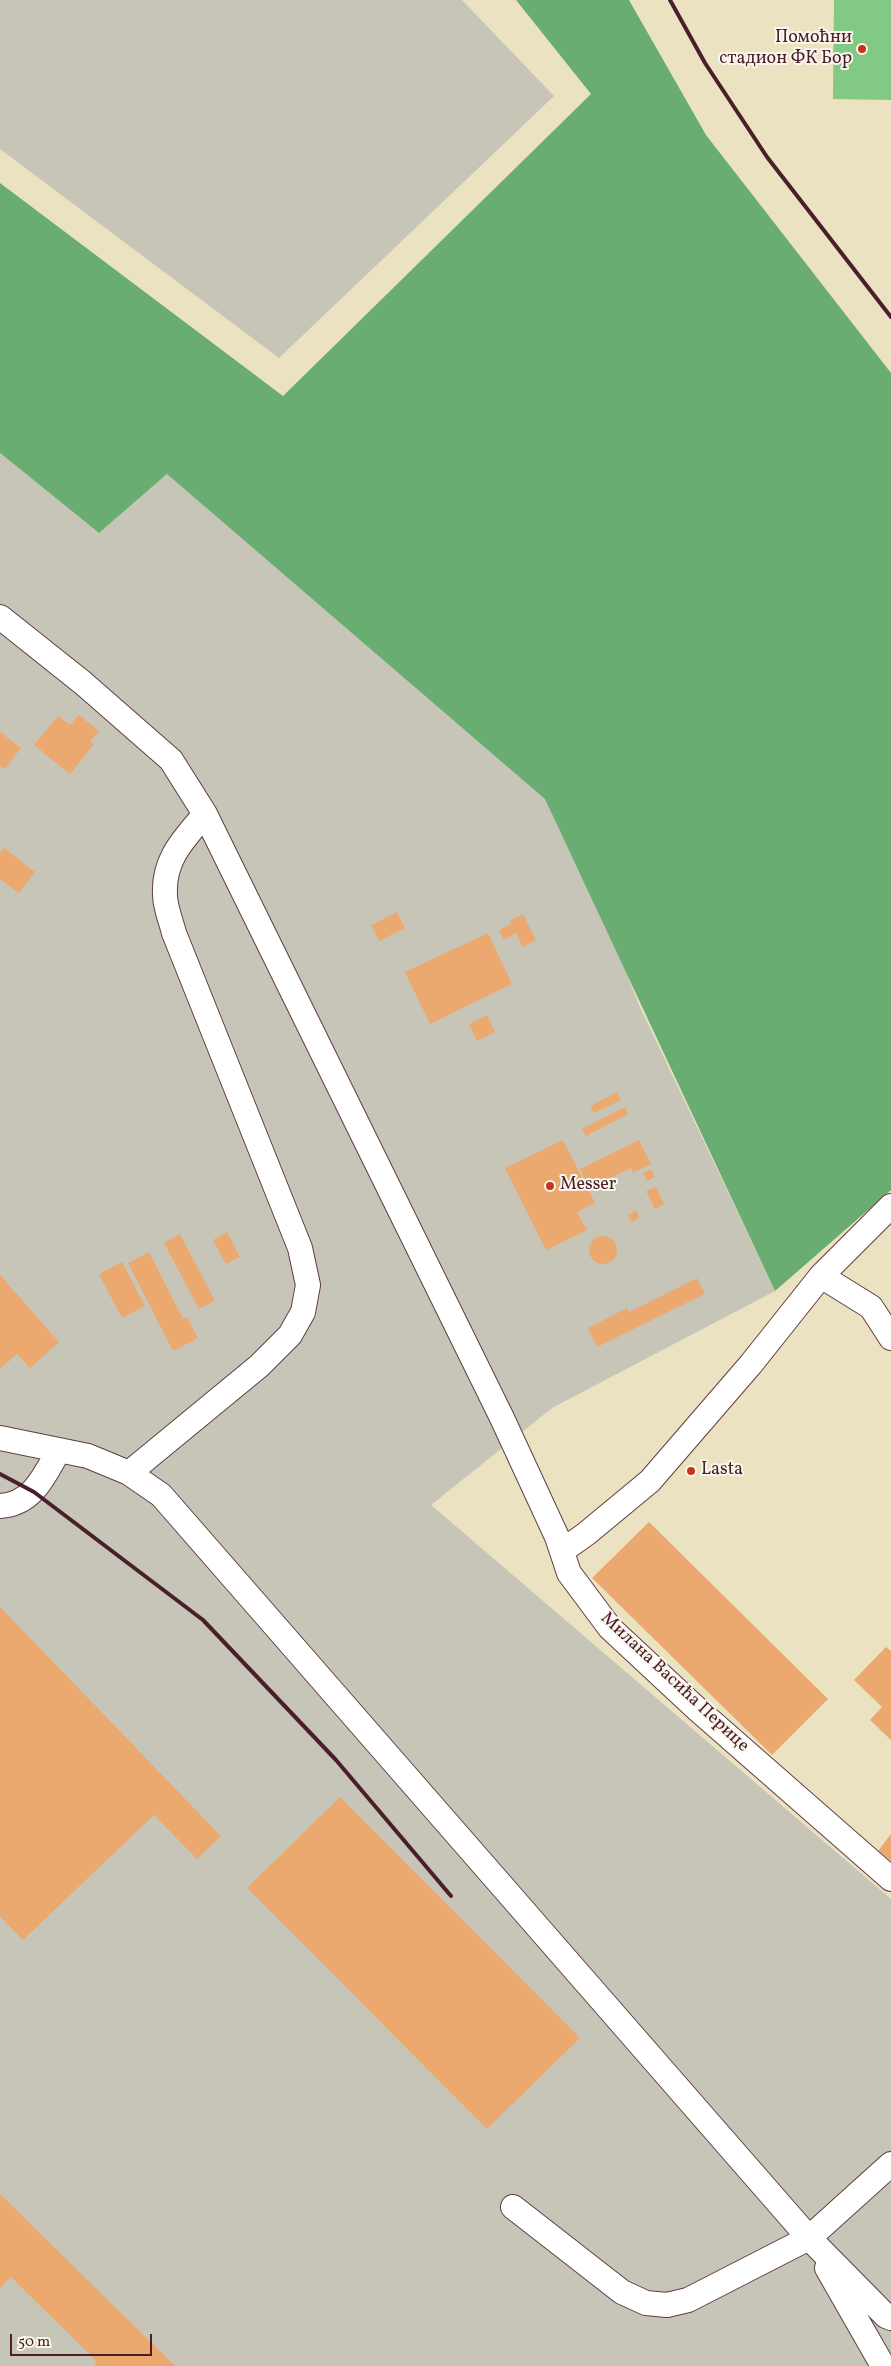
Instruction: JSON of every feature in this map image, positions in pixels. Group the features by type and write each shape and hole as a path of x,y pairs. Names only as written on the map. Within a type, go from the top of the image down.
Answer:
{"street":[{"name":"Милана Васића Перице","path":"0,617 83,683 171,760 205,814 502,1418 557,1536 569,1573 610,1628 697,1709 891,1879"},
{"path":"129,1473 259,1366 290,1335 303,1312 308,1285 300,1248 174,933 164,896 167,871 175,849 205,814"},
{"path":"562,1551 586,1534 650,1481 751,1364 821,1276 891,1206"},
{"path":"821,1276 871,1307 891,1338"},
{"path":"0,1438 88,1456 129,1473 161,1495 809,2238 886,2316 891,2318"},
{"path":"0,1506 13,1505 34,1492 58,1450"},
{"path":"513,2208 622,2292 646,2303 667,2304 688,2300 809,2238 891,2164"},
{"path":"809,2238 883,2366"}],"shaded area":[{"path":"0,0 462,0 554,96 279,358 0,149"},
{"path":"0,453 99,533 167,474 551,783 639,1005 775,1291 552,1408 431,1505 891,1899 891,2366 0,2366"}],"green space":[{"path":"516,0 629,0 706,135 891,373 891,1190 775,1291 545,799 167,474 99,533 0,453 0,183 283,396 591,94"},
{"name":"Помоћни стадион ФК Бор","path":"834,0 891,0 891,100 833,99"}],"building":[{"path":"79,715 99,731 90,742 94,744 70,774 34,745 58,716 70,725"},
{"path":"0,732 21,748 5,769 0,765"},
{"path":"4,848 35,872 19,893 0,879 0,853"},
{"path":"397,912 405,928 379,941 371,925"},
{"path":"523,914 536,940 523,947 516,933 504,940 499,930 511,924 510,921"},
{"path":"488,933 512,984 430,1024 405,972"},
{"path":"487,1015 495,1032 477,1041 469,1024"},
{"path":"617,1092 621,1100 594,1113 590,1106"},
{"path":"625,1107 628,1114 586,1136 582,1129"},
{"name":"Messer","path":"563,1140 595,1203 577,1212 587,1230 546,1250 505,1168"},
{"path":"639,1140 651,1164 633,1173 631,1168 590,1188 580,1169"},
{"path":"651,1169 655,1177 647,1181 643,1173"},
{"path":"656,1187 664,1204 655,1209 646,1191"},
{"path":"636,1210 639,1218 631,1222 628,1215"},
{"path":"227,1232 240,1257 226,1264 213,1240"},
{"path":"180,1234 215,1301 199,1309 164,1243"},
{"path":"603,1236 613,1240 617,1250 613,1260 603,1264 593,1260 589,1250 593,1240"},
{"path":"149,1252 183,1319 187,1317 198,1338 173,1351 128,1263"},
{"path":"122,1262 145,1306 122,1318 99,1274"},
{"path":"0,1275 59,1342 30,1368 17,1354 0,1369"},
{"path":"697,1278 705,1294 597,1347 588,1328 627,1308 629,1312"},
{"path":"649,1522 828,1699 772,1755 592,1578"},
{"path":"0,1607 221,1836 197,1859 154,1815 23,1940 0,1916"},
{"path":"886,1647 891,1651 891,1740 870,1720 882,1707 854,1680"},
{"path":"340,1797 580,2038 487,2129 247,1888"},
{"path":"891,1834 891,1861 878,1851"},
{"path":"0,2194 175,2366 94,2366 97,2362 11,2277 0,2288"}],"railway":[{"path":"670,0 705,63 767,157 891,317"},
{"path":"0,1474 34,1492 203,1620 336,1760 451,1896"}],"place":[{"name":"Помоћни стадион ФК Бор","path":"862,49"},
{"name":"Messer","path":"550,1186"},
{"name":"Lasta","path":"691,1471"}]}
